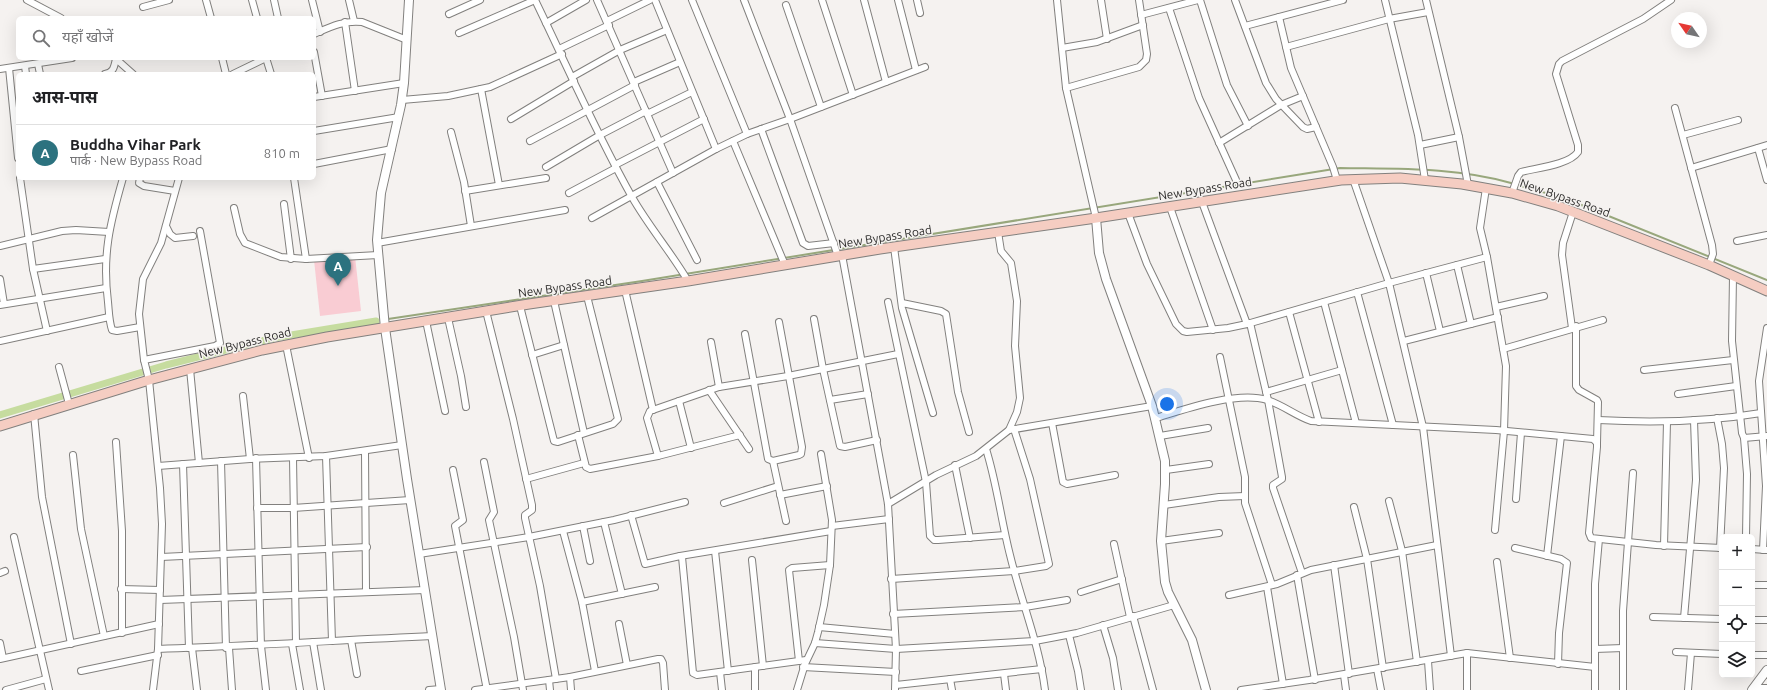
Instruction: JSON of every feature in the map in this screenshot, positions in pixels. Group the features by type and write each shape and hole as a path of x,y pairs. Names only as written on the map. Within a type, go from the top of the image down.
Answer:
{"main road":[{"name":"New Bypass Road","path":"0,426 34,414 67,399 147,374 190,369 286,345 486,311 625,290 837,251 894,247 998,232 1095,215 1128,213 1170,207 1336,177 1353,179 1467,177 1486,188 1512,193 1573,212 1711,260 1733,276 1767,291"}],"street":[{"path":"27,0 38,3 58,16"},
{"path":"143,6 169,0"},
{"path":"206,0 210,16"},
{"path":"252,0 256,16"},
{"path":"274,0 278,16"},
{"path":"312,0 314,16"},
{"path":"349,0 354,21"},
{"path":"409,0 402,100 379,207 377,243 385,328 410,500 441,689 429,690"},
{"path":"449,14 480,0"},
{"path":"459,33 535,0 587,110 632,196 686,278"},
{"path":"546,22 586,0"},
{"path":"596,0 608,23 673,173"},
{"path":"402,100 438,97 481,90 506,81 650,0"},
{"path":"655,0 716,149"},
{"path":"692,0 747,134"},
{"path":"744,0 790,119 837,251 862,361 888,504 896,649 896,687 950,679 1042,669"},
{"path":"822,0 853,95"},
{"path":"865,0 886,82"},
{"path":"898,0 916,70"},
{"path":"917,0 920,13"},
{"path":"1057,0 1066,88 1093,205 1099,253 1106,279 1152,406 1160,436 1166,470 1161,541 1165,582 1174,605 1192,640 1206,690"},
{"path":"1101,0 1107,39"},
{"path":"1066,88 1139,67 1144,64 1147,54 1139,0"},
{"path":"1141,15 1169,8 1182,2 1199,0 1227,85 1248,126"},
{"path":"1235,0 1266,83 1272,93 1281,105 1305,128 1316,127"},
{"path":"1245,26 1343,0"},
{"path":"1385,0 1420,145 1425,178"},
{"path":"1426,0 1459,137 1467,177"},
{"path":"1512,193 1521,172 1558,163 1574,157 1578,152 1578,145 1556,74 1559,64 1562,61 1643,19 1671,0"},
{"path":"786,5 821,107"},
{"path":"1169,8 1199,98 1236,180"},
{"path":"1286,47 1389,19 1428,12"},
{"path":"1279,17 1291,68 1336,177"},
{"path":"317,33 345,22 354,21 362,22 407,40"},
{"path":"345,22 355,91"},
{"path":"1062,48 1090,44 1143,25"},
{"path":"510,119 620,50 667,30"},
{"path":"0,69 61,60"},
{"path":"111,72 114,69 115,60"},
{"path":"117,60 131,72"},
{"path":"222,60 226,72"},
{"path":"237,72 262,60"},
{"path":"267,60 270,72"},
{"path":"315,60 322,96"},
{"path":"530,141 634,83 680,62"},
{"path":"38,64 40,72"},
{"path":"25,66 26,72"},
{"path":"592,218 716,149 747,134 925,67"},
{"path":"9,68 16,138"},
{"path":"316,97 404,83"},
{"path":"481,90 498,185"},
{"path":"546,167 600,135 692,92"},
{"path":"1219,143 1281,105 1303,96"},
{"path":"1675,108 1712,245 1711,260"},
{"path":"316,131 398,117"},
{"path":"569,193 659,141 704,119"},
{"path":"1683,135 1738,120"},
{"path":"761,129 803,243 808,246 837,251"},
{"path":"451,132 465,191 471,226"},
{"path":"1420,145 1459,137"},
{"path":"733,141 784,260"},
{"path":"1692,168 1767,145"},
{"path":"1758,148 1767,180"},
{"path":"316,164 392,149"},
{"path":"465,191 546,178"},
{"path":"1353,179 1389,283 1404,341 1423,427 1451,656"},
{"path":"20,180 33,269 47,331"},
{"path":"122,180 109,232 105,259 109,317 112,330 114,332 140,327"},
{"path":"140,180 139,182 144,186 175,191"},
{"path":"152,690 158,652 162,524 158,466 139,314 143,279 161,243 178,180"},
{"path":"294,180 306,259"},
{"path":"657,182 697,260"},
{"path":"1486,188 1480,228 1487,257 1504,349 1506,374 1504,431 1495,530"},
{"path":"1202,202 1248,323 1268,400 1282,477 1282,479 1273,485 1273,488 1300,574 1315,680"},
{"path":"284,204 291,259"},
{"path":"1170,207 1212,330"},
{"path":"234,208 240,234 245,243 281,257 306,259 378,255"},
{"path":"377,243 565,210"},
{"path":"1573,212 1563,243 1562,254 1574,327 1576,386 1579,390 1597,400 1598,406 1597,443 1589,533 1591,538 1664,546 1719,548"},
{"path":"1128,213 1147,264 1176,324 1186,332 1212,330 1248,323 1487,257"},
{"path":"166,226 170,234 175,238 193,236"},
{"path":"0,246 68,230 109,232"},
{"path":"144,360 215,346 220,343 200,231"},
{"path":"891,579 1014,571 1046,566 1050,562 1030,479 1012,430 1020,398 1015,346 1017,301 1011,263 1001,251 998,232"},
{"path":"1737,241 1767,235"},
{"path":"894,247 902,303 934,413"},
{"path":"33,269 105,259"},
{"path":"1457,265 1471,324"},
{"path":"1426,273 1440,332"},
{"path":"1733,276 1733,360 1739,416 1744,438 1747,474 1746,534"},
{"path":"0,278 2,305 106,288"},
{"path":"625,290 653,410"},
{"path":"1357,292 1393,425"},
{"path":"520,306 554,441 558,442 613,424 618,419 587,296"},
{"path":"1496,307 1544,296"},
{"path":"554,301 564,345 586,468 590,469 658,456 740,434"},
{"path":"888,302 926,482 930,533 932,538 938,540 1005,535"},
{"path":"1324,302 1356,423"},
{"path":"902,303 941,311 946,314 958,392 969,432"},
{"path":"486,311 513,419 532,507 525,515 556,679"},
{"path":"1289,312 1319,422"},
{"path":"0,341 109,317"},
{"path":"1404,341 1498,317"},
{"path":"448,318 461,376 466,408"},
{"path":"814,319 839,443 842,447 877,440"},
{"path":"1504,349 1574,327 1603,320"},
{"path":"426,321 445,411"},
{"path":"745,334 768,459 773,461 799,456 802,451 779,322"},
{"path":"1765,550 1766,436 1761,413 1760,375 1767,328"},
{"path":"711,342 720,387"},
{"path":"286,345 309,458"},
{"path":"532,355 564,345"},
{"path":"658,456 647,418 648,413 653,410 720,387 788,376 898,354"},
{"path":"1220,356 1244,477 1245,503 1269,586 1283,684"},
{"path":"1644,370 1733,360"},
{"path":"59,367 67,399"},
{"path":"190,369 199,463"},
{"path":"1266,392 1342,370"},
{"path":"1678,394 1736,386"},
{"path":"709,390 749,449"},
{"path":"830,400 868,394"},
{"path":"243,396 253,459 257,508 261,646 266,690"},
{"path":"1156,418 1202,404 1253,398 1268,400 1303,418 1319,422 1504,431 1593,439 1597,443"},
{"path":"679,401 691,448"},
{"path":"888,504 955,465 976,456 1012,430 1152,406"},
{"path":"1598,420 1667,422 1761,413"},
{"path":"34,414 42,497 71,644"},
{"path":"1717,418 1722,444 1724,468 1722,534"},
{"path":"1684,618 1696,480 1694,420"},
{"path":"1664,546 1667,422"},
{"path":"1052,423 1063,482 1067,484 1115,475"},
{"path":"1160,436 1208,428"},
{"path":"1516,499 1521,433"},
{"path":"1547,556 1560,436"},
{"path":"1744,438 1766,436"},
{"path":"116,442 122,531 122,632"},
{"path":"158,466 253,459 309,458 365,452 402,445"},
{"path":"986,449 996,484 1005,535 1014,571 1042,669 1045,690"},
{"path":"365,452 366,591"},
{"path":"796,690 803,667 815,644 824,605 830,565 831,528 827,486 821,454"},
{"path":"73,455 81,529 104,636"},
{"path":"326,456 329,506 332,641"},
{"path":"293,458 296,594 294,644 300,690"},
{"path":"221,461 224,598 227,648 232,690"},
{"path":"773,461 786,521"},
{"path":"484,462 493,508 493,514 488,518 522,687"},
{"path":"526,479 584,463"},
{"path":"183,464 190,648 197,690"},
{"path":"1166,470 1209,464"},
{"path":"955,465 970,538"},
{"path":"453,470 463,520 455,526 487,689"},
{"path":"1623,690 1622,611 1634,473"},
{"path":"724,503 778,486"},
{"path":"780,495 827,486"},
{"path":"1164,505 1245,496"},
{"path":"257,508 294,508 410,500"},
{"path":"1389,501 1402,551 1417,662"},
{"path":"419,554 494,544 563,531 685,502"},
{"path":"1354,508 1367,559 1380,669 1381,690"},
{"path":"631,515 645,564 680,556 715,551 831,528 889,519"},
{"path":"604,522 622,594"},
{"path":"583,526 590,561"},
{"path":"563,531 582,602 595,671"},
{"path":"1161,541 1219,533"},
{"path":"14,537 38,649 49,690"},
{"path":"1595,690 1595,584 1599,539"},
{"path":"1114,544 1131,617 1153,690"},
{"path":"1229,595 1269,586 1300,574 1334,565 1437,545"},
{"path":"161,558 366,547"},
{"path":"1515,548 1565,561 1568,566 1558,633 1558,664"},
{"path":"715,551 728,671"},
{"path":"680,556 682,559 693,673 697,675 806,660"},
{"path":"752,560 763,666"},
{"path":"1497,562 1510,658"},
{"path":"799,661 789,570 792,568 830,565"},
{"path":"1334,565 1347,674 1346,690"},
{"path":"1081,592 1122,579"},
{"path":"1755,585 1767,585"},
{"path":"582,602 654,587"},
{"path":"122,588 160,590"},
{"path":"160,600 331,592 425,590"},
{"path":"893,614 1025,607 1067,600"},
{"path":"815,644 896,649 1035,641 1069,635 1174,605"},
{"path":"1653,617 1719,619"},
{"path":"1755,620 1767,620"},
{"path":"0,643 2,658 159,624"},
{"path":"619,624 627,665"},
{"path":"1102,625 1113,658 1118,690"},
{"path":"819,626 895,634"},
{"path":"1069,635 1081,690"},
{"path":"81,671 158,652 190,648 227,648 432,636"},
{"path":"351,640 357,674"},
{"path":"313,642 321,690"},
{"path":"1595,649 1623,648"},
{"path":"1676,652 1719,654"},
{"path":"1241,690 1315,680 1467,653 1595,667"},
{"path":"1467,653 1467,690"},
{"path":"1688,690 1691,653"},
{"path":"1755,655 1767,655"},
{"path":"475,690 522,687 595,671 661,660 663,663 664,690"},
{"path":"1428,661 1430,690"},
{"path":"755,667 755,690"},
{"path":"803,667 896,672"},
{"path":"1753,689 1767,670"},
{"path":"720,672 722,690"},
{"path":"1004,674 1006,690"},
{"path":"570,677 571,690"},
{"path":"6,690 46,679"},
{"path":"950,679 952,690"},
{"path":"549,680 550,690"},
{"path":"1753,689 1767,688"}],"shaded area":[{"path":"355,256 361,311 320,316 314,260"}],"waterway":[{"path":"388,319 642,281 1340,168 1448,171 1511,183"},
{"path":"1517,185 1564,198 1767,280"},
{"path":"0,415 166,365 273,338 376,321"}],"place":[{"name":"Buddha Vihar Park","path":"338,286"}]}
